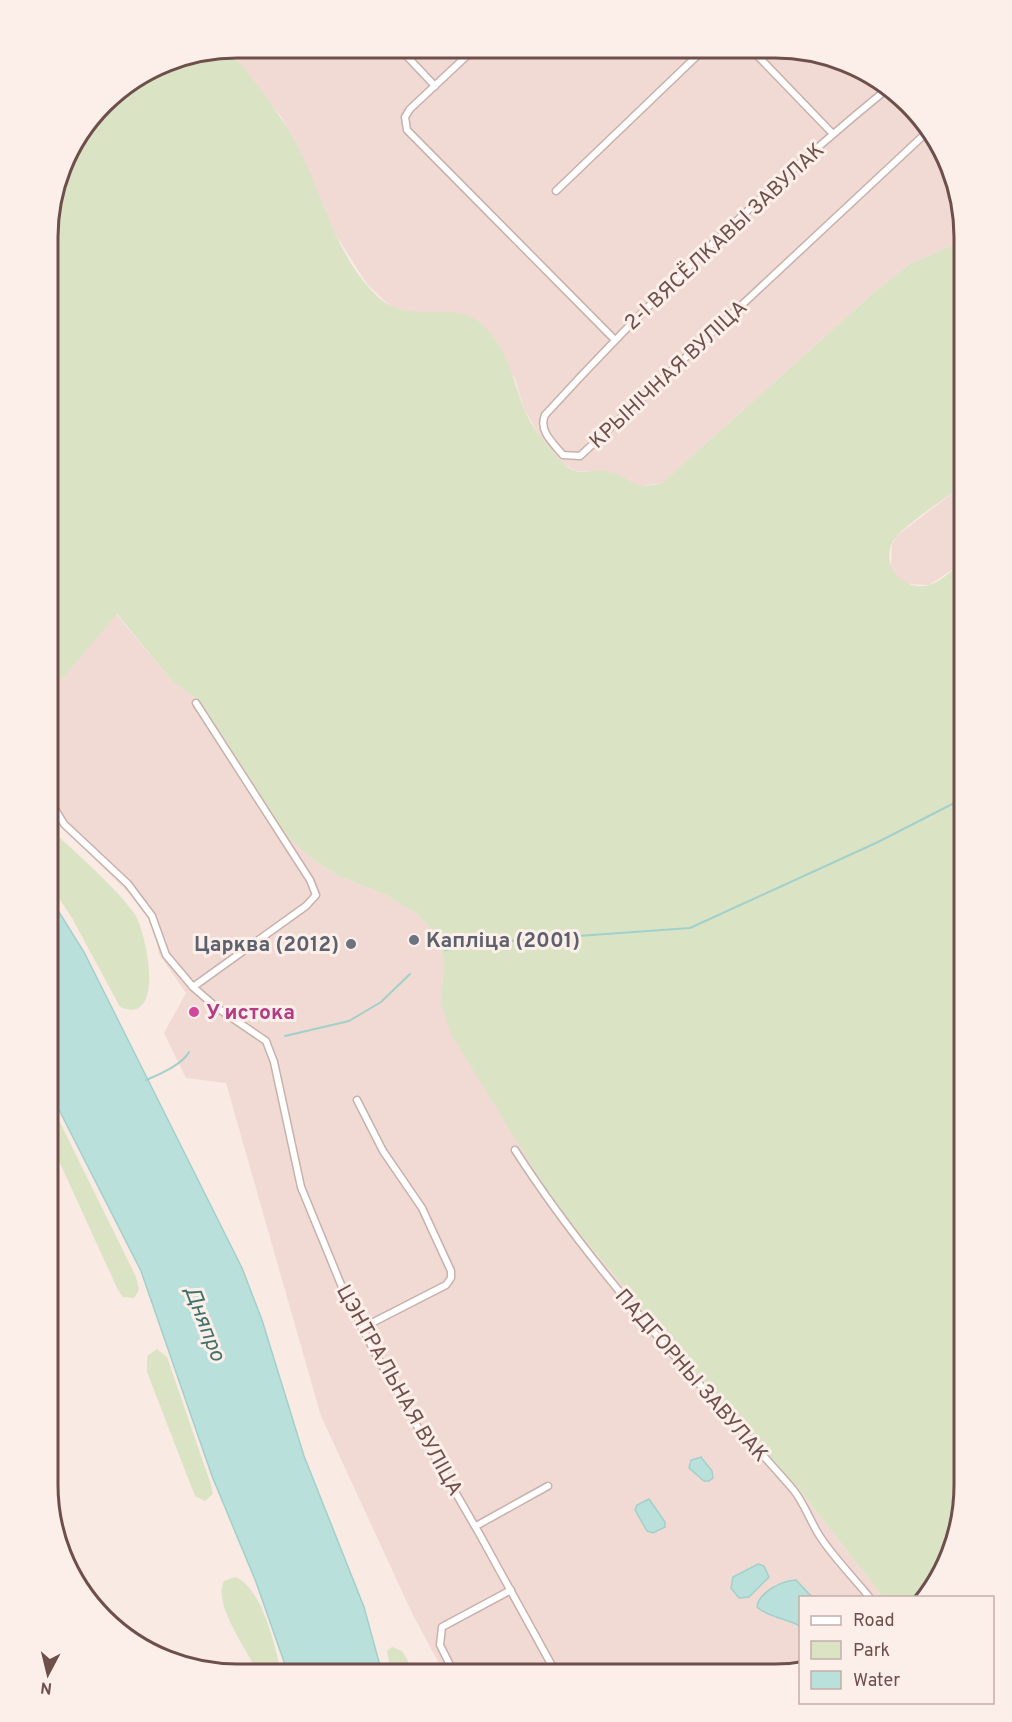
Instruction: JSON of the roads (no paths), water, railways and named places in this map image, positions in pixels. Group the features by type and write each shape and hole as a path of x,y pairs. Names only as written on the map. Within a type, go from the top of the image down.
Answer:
{"street":[{"path":"409,58 435,86"},
{"path":"465,58 405,117 407,130 615,340"},
{"path":"556,191 695,58"},
{"path":"760,58 832,133"},
{"name":"2-І ВЯСЁЛКАВЫ ЗАВУЛАК","path":"615,340 832,133 881,93"},
{"name":"КРЫНІЧНАЯ ВУЛІЦА","path":"615,340 545,415 544,429 563,455 580,456 922,137"},
{"path":"193,987 306,906 316,895 310,880 196,703"},
{"name":"ЦЭНТРАЛЬНАЯ ВУЛІЦА","path":"58,814 64,824 128,884 152,916 166,955 193,987 216,1007 266,1041 305,1201 362,1328 476,1526 551,1664"},
{"path":"357,1100 383,1151 422,1208 451,1271 446,1285 362,1328"},
{"name":"ПАДГОРНЫ ЗАВУЛАК","path":"515,1150 548,1201 601,1270 727,1417 794,1489 821,1538 868,1596"},
{"path":"476,1526 548,1486"},
{"path":"450,1664 440,1645 442,1627 511,1590"}],"water":[{"name":"Дняпро","path":"58,910 84,952 242,1268 262,1320 304,1456 364,1607 380,1664 285,1664 256,1582 212,1476 141,1271 58,1108"},
{"path":"701,1457 712,1471 713,1478 709,1481 704,1481 689,1468 691,1460"},
{"path":"649,1499 665,1522 665,1527 653,1533 647,1531 635,1510 637,1505"},
{"path":"758,1564 764,1566 769,1577 749,1597 739,1598 731,1588 733,1577"},
{"path":"796,1580 811,1596 799,1596 799,1626 766,1613 757,1607 766,1592"}],"waterway":[{"path":"445,950 495,942 690,928 878,842 954,803"},
{"path":"285,1036 349,1021 381,1002 410,974"},
{"path":"146,1080 176,1065 189,1052"}],"place":[{"name":"Капліца (2001)","path":"414,940"},
{"name":"Царква (2012)","path":"351,944"},
{"name":"У истока","path":"194,1012"}]}
